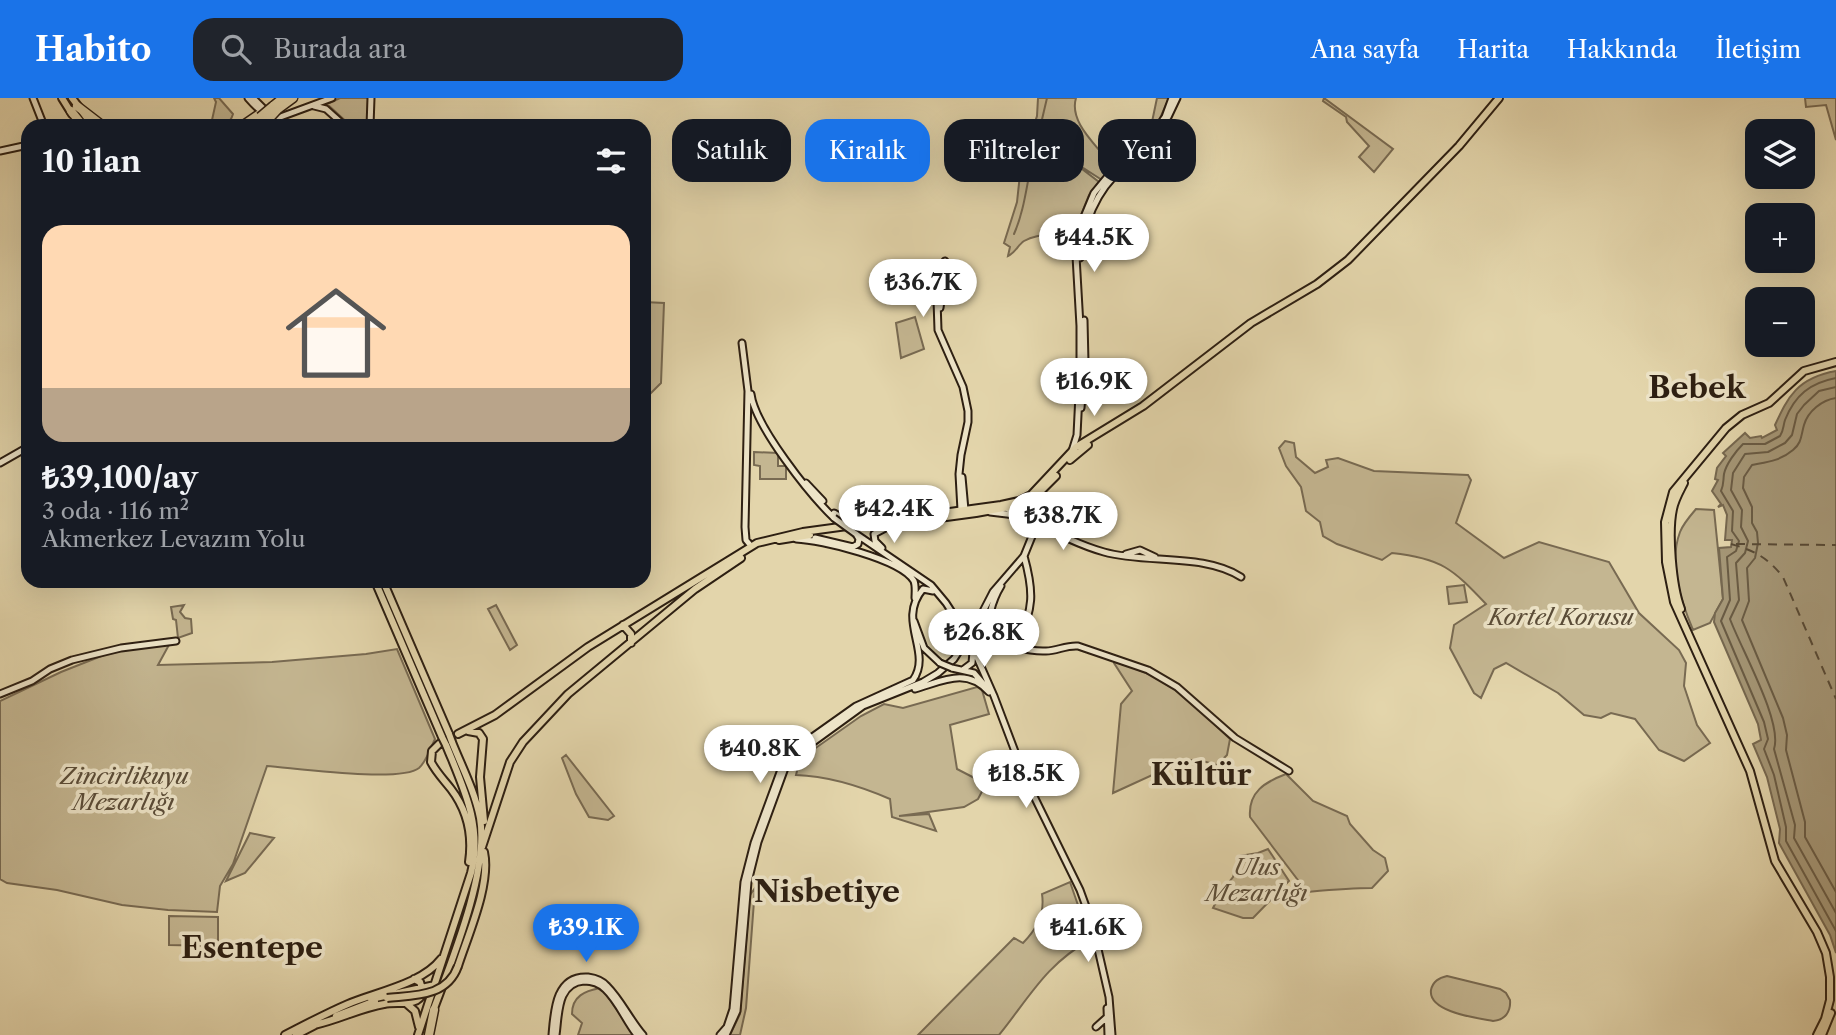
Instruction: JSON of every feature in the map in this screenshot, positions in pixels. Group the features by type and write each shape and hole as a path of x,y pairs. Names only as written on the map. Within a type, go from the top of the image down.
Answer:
{"highway":[{"path":"275,108 283,98"},
{"path":"260,117 293,98"},
{"path":"73,105 93,119"},
{"path":"430,1035 434,1010"}],"main road":[{"path":"33,98 41,119"},
{"path":"62,98 86,119"},
{"path":"251,98 260,117"},
{"path":"260,117 271,114 280,116 332,98"},
{"path":"370,119 371,98"},
{"path":"434,1010 472,894 495,805 515,753 568,694 695,589 753,547 775,541 964,512 988,512 1032,499 1046,487 1080,443 1143,406 1251,323 1317,284 1348,260 1459,146 1499,98"},
{"path":"260,117 275,119 314,106 323,100"},
{"path":"323,100 326,109"},
{"path":"1080,443 1081,233 1090,201 1108,176 1130,160 1150,138 1174,100"},
{"path":"314,106 326,109 337,119"},
{"path":"0,151 21,146"},
{"path":"940,336 939,316 945,261 943,272 936,279 934,288 937,297 936,320 940,336 963,387 968,411 960,470 964,512"},
{"path":"936,279 943,286"},
{"path":"934,288 943,286"},
{"path":"738,555 743,545 745,527 750,407 742,343"},
{"path":"1817,1035 1830,1000 1826,953 1817,932 1780,873 1750,771 1674,602 1668,522 1673,492 1718,436 1742,415 1769,403 1804,371 1836,362"},
{"path":"1070,456 1077,435 1081,386"},
{"path":"481,830 484,820 480,777 483,739 475,731 458,734 495,715 561,665 623,625 738,555 788,534 1001,509 1031,495 1070,456 1133,417 1143,406"},
{"path":"750,407 810,494 856,534 921,578"},
{"path":"747,429 750,422 756,420 769,433"},
{"path":"0,463 21,451"},
{"path":"796,474 837,516 845,522 857,525"},
{"path":"1019,505 1016,510 1019,515"},
{"path":"1001,509 1084,545 1116,555 1139,555 1222,568 1241,578"},
{"path":"960,624 977,623 993,592 1024,556 1037,524"},
{"path":"891,525 876,532 875,541 939,594 968,637 1047,826 1053,833 1075,883 1088,924 1094,934 1107,987 1110,1035"},
{"path":"745,527 746,540 753,547"},
{"path":"1031,540 1036,535 1051,531"},
{"path":"789,539 818,538 853,547 858,544 856,534"},
{"path":"789,539 817,541 886,562 912,579 916,601"},
{"path":"1016,645 1024,628 1032,594 1024,556"},
{"path":"991,638 989,621 998,590 1008,575"},
{"path":"378,588 446,736"},
{"path":"386,588 446,736 445,744 473,818 475,850 469,878 419,1032"},
{"path":"720,1035 727,1027 733,1009 746,870 780,769 794,751 856,706 913,680 919,671 920,659 912,630 916,601 919,592 925,588 939,594"},
{"path":"657,605 655,612 659,619"},
{"path":"913,618 920,642 928,653 940,663 978,676 996,705"},
{"path":"960,624 963,640 961,650"},
{"path":"623,625 631,634 631,643"},
{"path":"726,1035 737,1011 744,907 750,871 785,768 800,751 852,713 932,678 948,665 973,633 1047,651 1078,646 1148,670 1177,687 1235,738 1289,771"},
{"path":"0,694 72,660 121,648 176,641"},
{"path":"961,669 972,663 972,646"},
{"path":"895,693 961,677 975,680 989,692"},
{"path":"296,1035 314,1025 387,998 439,990 450,981 458,966 483,882 485,862 474,796 445,744"},
{"path":"445,744 430,755 431,762 465,812 470,837 469,878"},
{"path":"1769,839 1781,867 1824,937 1830,955 1834,979 1833,1005 1822,1035"},
{"path":"285,1035 320,1017 414,979 435,967 446,952"},
{"path":"554,1035 559,993 572,980 590,977 608,986 643,1035"},
{"path":"314,1025 369,1007 418,1001 423,988 420,982 414,979"},
{"path":"554,1035 562,996 573,984 589,981 608,992 637,1035"},
{"path":"320,1017 371,999 435,985"},
{"path":"398,1002 413,1009 419,1032"}],"green space":[{"path":"214,98 219,98 233,114 231,119 212,119 216,102"},
{"path":"340,98 368,98 367,119 343,119 327,104"},
{"path":"1038,98 1076,98 1078,119 1036,119"},
{"path":"1157,98 1169,98 1160,119 1153,119"},
{"path":"1324,98 1393,149 1374,172 1359,157 1369,146 1347,122 1346,117 1323,101"},
{"path":"1805,98 1836,98 1836,140 1826,105 1806,107"},
{"path":"1084,131 1098,149 1098,177 1084,169"},
{"path":"1084,171 1099,182 1089,195 1075,230 1030,238 1008,256 1010,247 1004,243 1017,202 1019,182 1084,182"},
{"path":"651,302 664,303 661,383 651,393"},
{"path":"915,317 924,349 901,358 896,323"},
{"name":"Kortel Korusu","path":"1285,441 1294,443 1296,457 1315,473 1328,467 1326,460 1338,458 1374,471 1468,475 1471,480 1456,523 1504,558 1539,542 1609,562 1639,613 1679,650 1686,663 1684,686 1697,725 1710,743 1684,761 1659,750 1635,719 1611,713 1601,718 1584,715 1558,693 1506,663 1494,669 1481,698 1474,693 1450,648 1454,625 1486,604 1455,574 1435,562 1392,553 1382,560 1337,544 1323,536 1320,522 1306,511 1301,487 1286,466 1279,448"},
{"path":"754,452 778,453 778,466 786,466 786,479 760,479 760,466 754,465"},
{"path":"1696,509 1714,510 1723,599 1710,623 1693,630 1680,595 1675,557 1680,532"},
{"path":"1464,585 1467,602 1449,604 1447,587"},
{"path":"184,605 180,612 185,618 191,619 192,633 178,638 171,607"},
{"path":"496,605 517,645 510,650 488,609"},
{"name":"Zincirlikuyu Mezarlığı","path":"170,643 158,665 272,662 397,649 435,739 422,765 408,772 370,774 267,766 233,864 220,886 217,912 122,905 57,890 7,883 0,879 0,701 109,653"},
{"path":"1115,660 1151,675 1185,696 1230,739 1227,755 1217,765 1199,760 1185,760 1113,793 1121,704 1132,691 1114,663"},
{"path":"977,687 982,690 989,714 950,725 957,769 986,784 978,799 964,807 899,816 929,814 936,831 892,817 890,799 879,794 832,780 796,775 800,759 861,716 884,704 903,708"},
{"path":"566,755 614,816 608,820 589,817 576,794 562,758"},
{"path":"1286,774 1313,801 1347,816 1350,824 1373,850 1385,858 1388,871 1372,888 1307,892 1250,817 1252,801 1259,789"},
{"path":"250,833 274,838 245,873 226,881"},
{"name":"Ulus Mezarlığı","path":"1268,849 1289,881 1253,918 1243,918 1213,908 1233,877 1240,856"},
{"path":"1070,882 1090,940 1050,971 999,1035 918,1035 1014,938 1023,943 1028,938 1041,915 1042,894"},
{"path":"755,888 746,1008 740,1035 730,1035 740,1014 750,895"},
{"path":"169,916 218,917 218,946 169,945"},
{"path":"1447,976 1500,989 1510,1000 1508,1012 1501,1019 1493,1021 1445,1009 1432,998 1431,990 1437,980"},
{"path":"600,988 634,1035 578,1035 582,1023 572,1014 574,1003 585,993"}],"water":[{"path":"1836,371 1836,953 1830,935 1779,843 1780,829 1767,777 1753,744 1761,740 1758,724 1714,622 1715,613 1723,599 1719,548 1731,547 1732,540 1725,540 1727,515 1723,505 1718,507 1721,504 1712,491 1718,480 1715,479 1717,468 1726,456 1723,453 1745,433 1750,438 1762,438 1777,430 1775,425 1796,390 1812,378"}],"waterway":[{"path":"1042,119 1047,98"},
{"path":"1014,234 1028,182"}],"ferry route":[{"path":"1731,544 1760,556 1772,564 1783,577 1836,699"},
{"path":"1736,544 1836,545"}],"district":[{"name":"Bebek","path":"1697,387"},
{"name":"Kültür","path":"1201,774"},
{"name":"Nisbetiye","path":"827,891"},
{"name":"Esentepe","path":"252,947"}]}
